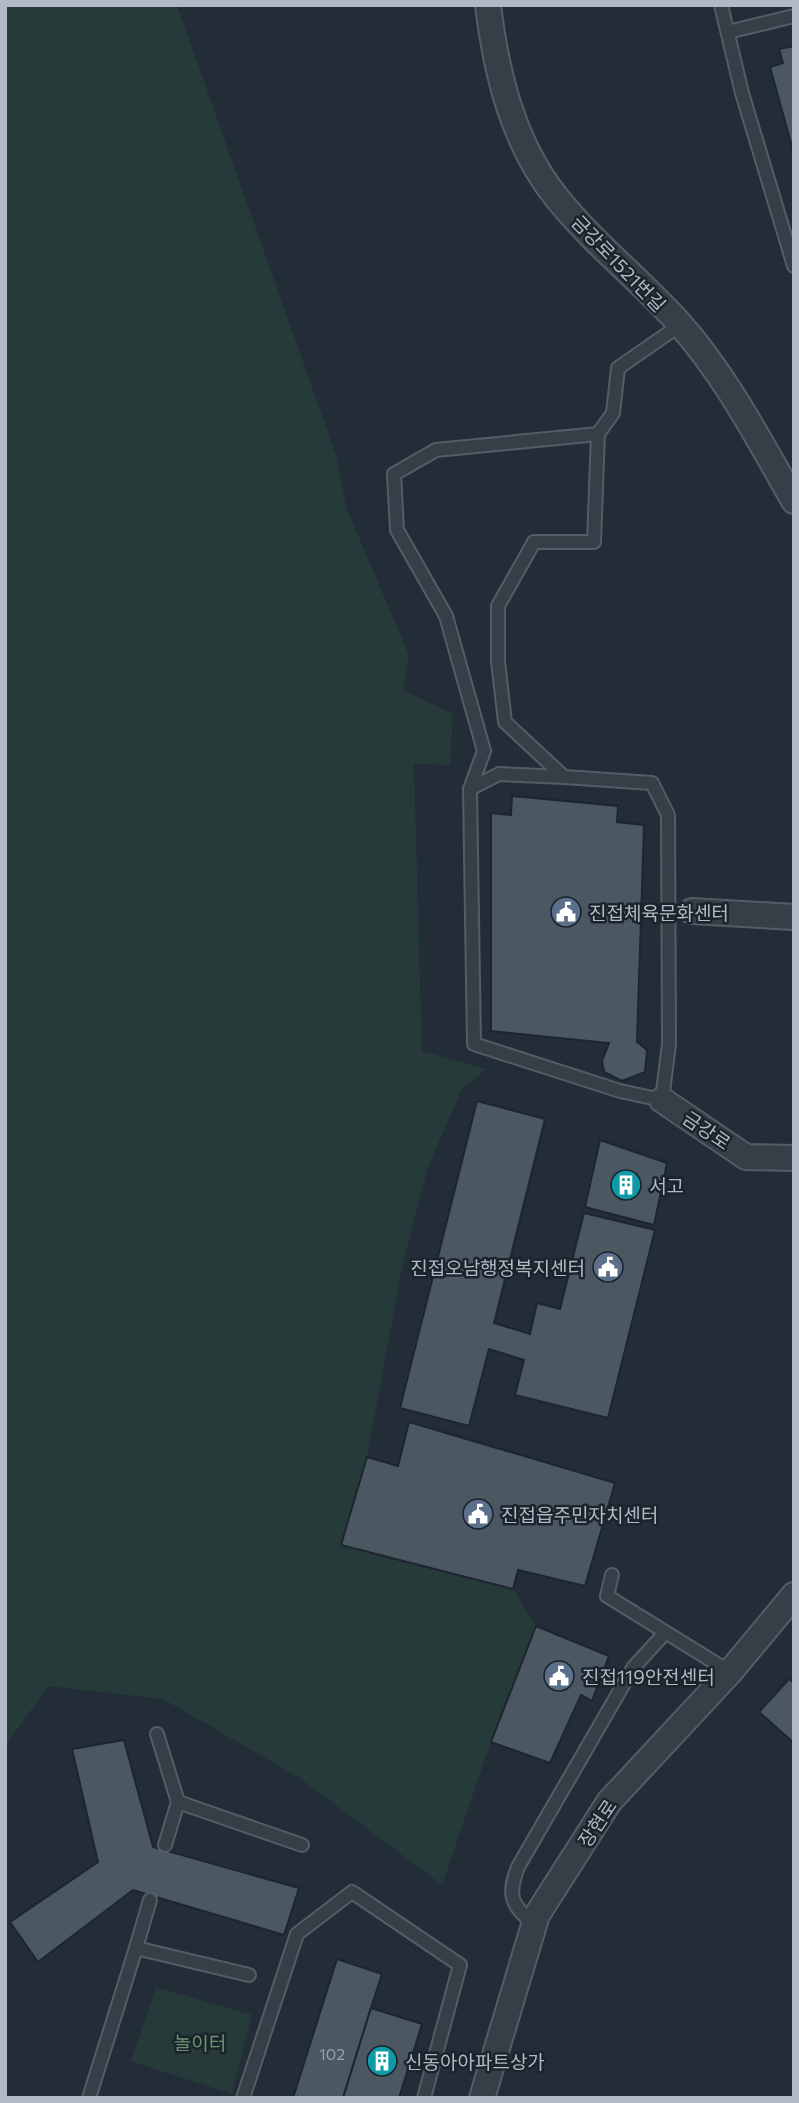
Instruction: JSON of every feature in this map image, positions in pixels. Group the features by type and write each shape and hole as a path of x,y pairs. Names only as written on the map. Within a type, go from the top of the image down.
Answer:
{"street":[{"name":"금강로1521번길","path":"488,5 506,102 533,160 556,197 680,325 742,409 794,501"},
{"path":"692,911 794,917"},
{"name":"금강로","path":"662,1100 746,1157 794,1158"},
{"name":"장현로","path":"482,2098 537,1914 609,1802 730,1672 794,1595"}],"lane":[{"path":"721,5 742,93 794,266"},
{"path":"728,32 794,16"},
{"path":"564,777 505,722 498,662 498,606 534,542 594,542 598,434 613,413 618,368 680,325"},
{"path":"470,789 499,774 652,783 668,815 669,1044 662,1100 620,1091 474,1044 470,789 484,751 446,616 397,530 394,474 436,450 598,434"},
{"path":"612,1575 607,1596 664,1634 730,1672"},
{"path":"534,1925 516,1908 510,1888 518,1867 633,1668 664,1634"},
{"path":"157,1734 177,1802 165,1845"},
{"path":"177,1802 302,1845"},
{"path":"243,2098 296,1934 352,1892 460,1965 424,2098"},
{"path":"89,2098 150,1900"},
{"path":"136,1948 249,1975"}],"green space":[{"path":"5,5 177,5 337,458 346,507 409,655 403,690 453,714 450,765 414,764 422,1051 486,1069 462,1089 428,1167 402,1268 367,1457 341,1545 513,1589 536,1626 491,1742 442,1885 298,1777 163,1699 48,1686 5,1747"},
{"name":"놀이터","path":"156,1987 252,2015 232,2094 131,2061"}],"building":[{"path":"794,46 794,154 770,67 783,63 779,49"},
{"name":"진접체육문화센터","path":"512,796 618,806 617,822 644,825 637,1042 647,1050 645,1072 622,1081 604,1072 602,1061 609,1043 491,1031 491,813 511,815"},
{"name":"진접오남행정복지센터","path":"477,1101 545,1119 494,1323 530,1334 537,1303 560,1309 584,1213 655,1230 608,1418 515,1395 524,1360 489,1349 469,1426 400,1408"},
{"name":"서고","path":"600,1140 667,1163 654,1225 585,1207"},
{"name":"진접읍주민자치센터","path":"409,1422 615,1483 585,1586 518,1570 513,1589 341,1545 367,1457 398,1466"},
{"name":"진접119안전센터","path":"536,1626 609,1656 592,1701 581,1695 550,1763 491,1742"},
{"path":"789,1679 794,1683 794,1743 759,1712"},
{"path":"124,1740 153,1847 299,1888 284,1935 133,1890 38,1962 10,1922 98,1862 72,1749"},
{"path":"337,1959 382,1974 343,2098 293,2098"},
{"name":"신동아아파트상가","path":"371,2008 422,2024 399,2098 343,2098"}],"place":[{"name":"진접체육문화센터","path":"566,912"},
{"name":"서고","path":"626,1185"},
{"name":"진접오남행정복지센터","path":"608,1267"},
{"name":"진접읍주민자치센터","path":"478,1514"},
{"name":"진접119안전센터","path":"559,1676"},
{"name":"신동아아파트상가","path":"382,2061"}]}
